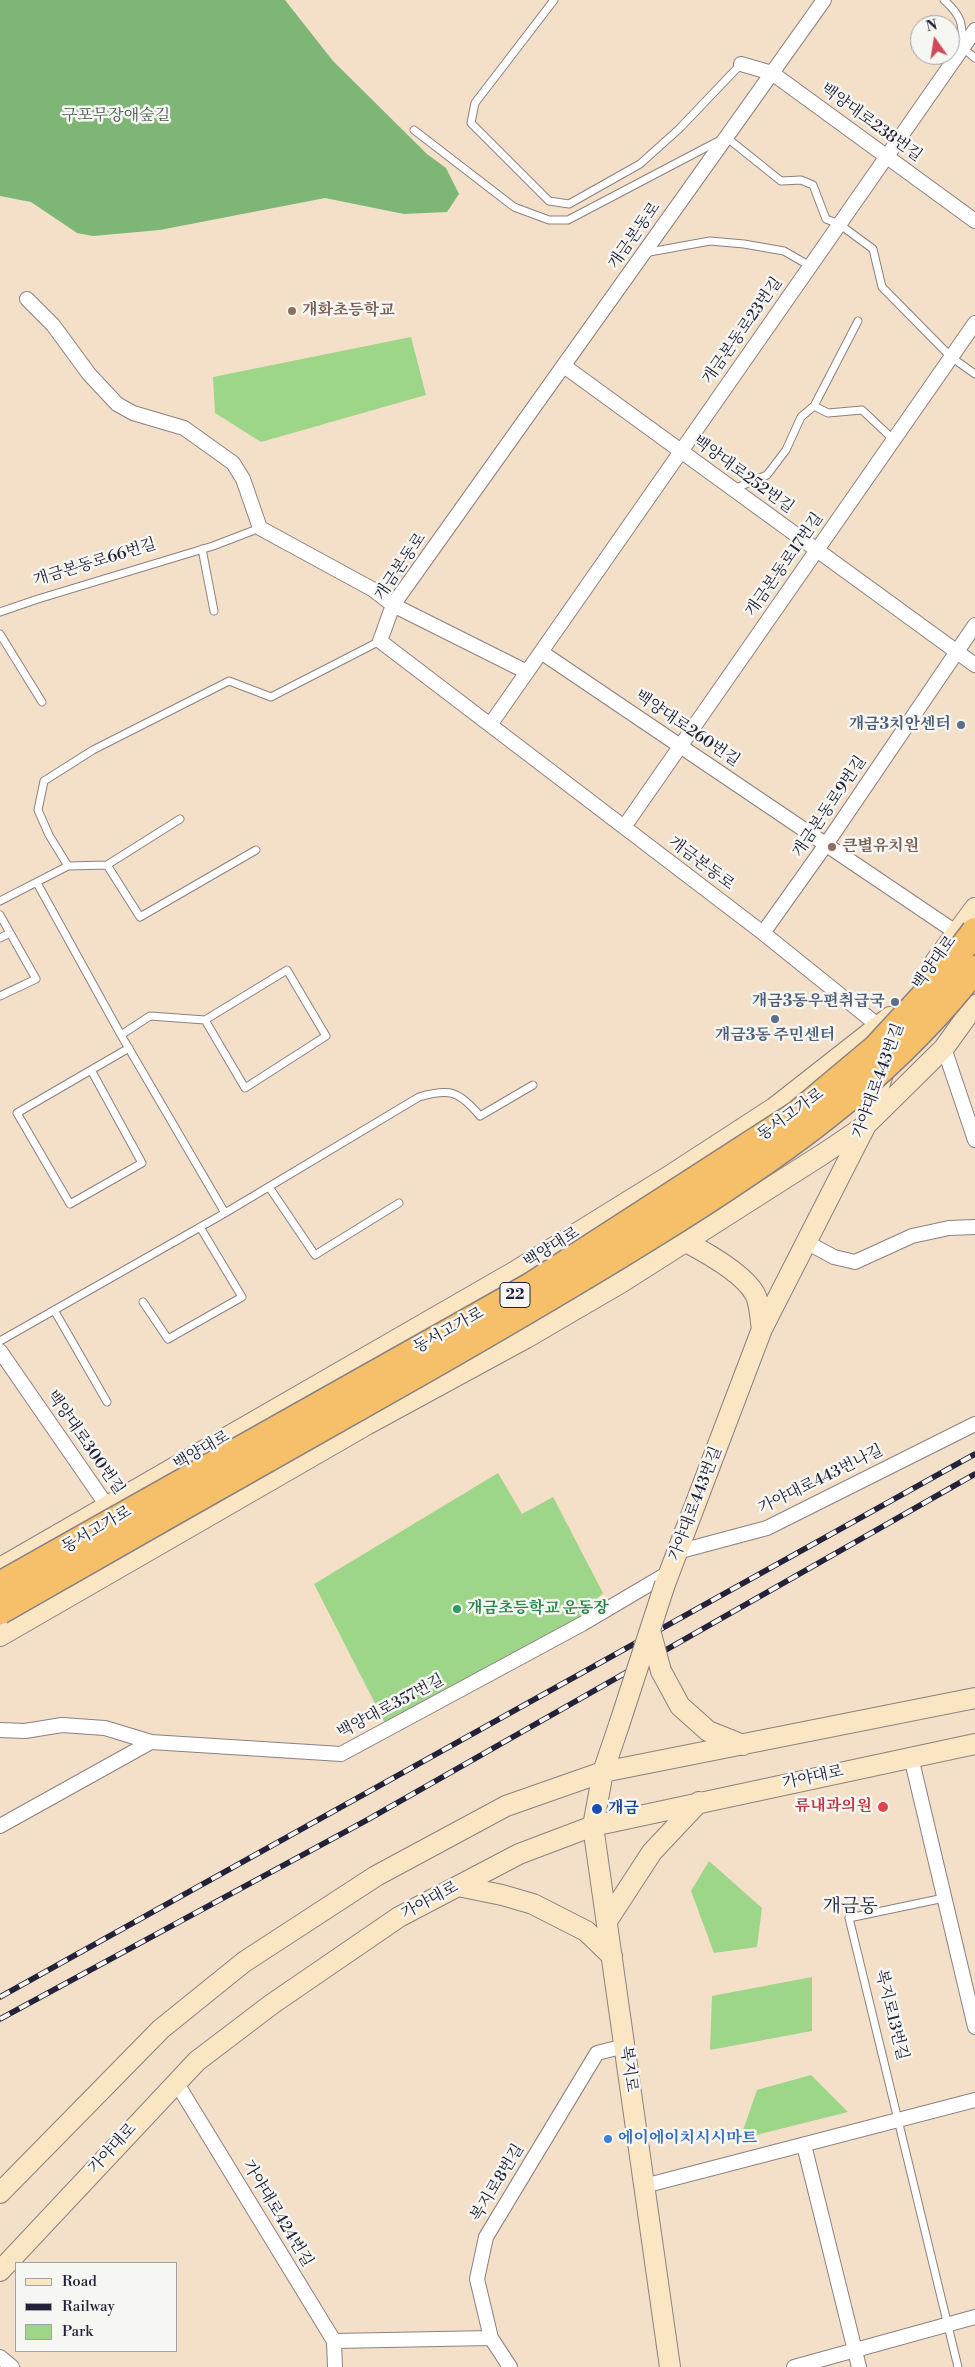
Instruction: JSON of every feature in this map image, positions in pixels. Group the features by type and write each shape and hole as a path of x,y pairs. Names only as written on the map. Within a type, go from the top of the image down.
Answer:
{"highway":[{"name":"동서고가로","path":"0,1586 531,1286 796,1115 876,1048 935,984 966,932"},
{"name":"동서고가로","path":"0,1611 544,1302 694,1209 799,1139 878,1074 960,988 975,969"}],"main road":[{"name":"백양대로","path":"0,1568 514,1272 674,1173 774,1108 880,1027 909,999 966,932 975,908"},
{"name":"가야대로443번길","path":"603,1772 677,1552 762,1329 866,1125 909,999"},
{"path":"0,1636 366,1425 526,1338 622,1282 823,1154 866,1125 944,1048 975,1005"},
{"path":"774,1108 823,1154 835,1186"},
{"path":"686,1242 710,1255 738,1276 755,1294 762,1329"},
{"path":"650,1630 661,1671 680,1706 708,1731 743,1745"},
{"path":"0,2192 161,2029 244,1962 376,1876 506,1806 603,1772 975,1698"},
{"name":"가야대로","path":"0,2271 197,2061 272,2004 400,1917 519,1854 594,1826 975,1744"},
{"name":"복지로","path":"603,1772 594,1826 670,2367"},
{"path":"607,1921 652,1852 699,1802"},
{"path":"458,1886 502,1895 533,1904 586,1931 612,1956"}],"street":[{"name":"개금본동로","path":"824,0 393,606 380,641 763,933 880,1027"},
{"name":"개금본동로23번길","path":"541,652 975,30"},
{"name":"백양대로238번길","path":"741,64 772,72 975,221"},
{"path":"28,299 54,325 89,374 117,404 133,413 184,428 233,463 243,479 260,528 372,589 393,606 527,672"},
{"name":"개금본동로17번길","path":"624,827 975,323"},
{"name":"백양대로252번길","path":"564,366 975,665"},
{"name":"개금본동로9번길","path":"763,933 827,843 975,625"},
{"path":"490,725 541,652"},
{"name":"백양대로260번길","path":"541,652 827,843 966,932"},
{"path":"944,1048 975,1140"},
{"path":"806,1242 834,1258 855,1262 912,1236 949,1228 975,1227"},
{"name":"백양대로300번길","path":"0,1351 141,1554"},
{"name":"가야대로443번나길","path":"677,1552 767,1528 975,1424"},
{"name":"백양대로357번길","path":"0,1730 24,1732 70,1725 105,1728 151,1742 341,1754 668,1578"},
{"path":"0,1826 151,1742"},
{"path":"911,1757 975,2027"},
{"name":"복지로8번길","path":"510,2367 491,2338 477,2280 486,2237 597,2053 625,2046"},
{"name":"가야대로424번길","path":"176,2082 334,2341 335,2367"},
{"path":"644,2186 975,2100"},
{"path":"804,2145 859,2367"},
{"path":"794,2367 975,2317"},
{"path":"334,2341 491,2338"},
{"path":"0,2357 12,2367"}],"lane":[{"path":"554,0 475,103 472,123 549,201 569,204 640,164 678,129 741,64"},
{"path":"944,0 955,9 963,25 962,47 975,58"},
{"path":"414,130 514,207 549,220 568,220 726,137 781,181 801,180 812,185 826,219 839,224 873,248 882,287 951,357 975,374"},
{"path":"644,253 710,241 744,244 784,252 810,266"},
{"path":"733,489 767,475 786,450 801,417 814,406 858,321"},
{"path":"814,406 828,413 862,410 894,440"},
{"name":"개금본동로66번길","path":"0,612 202,549 260,528"},
{"path":"202,549 214,611"},
{"path":"0,634 42,702"},
{"path":"68,866 49,835 38,810 44,781 93,750 229,681 271,697 380,641"},
{"path":"0,900 68,866 107,865 180,818"},
{"path":"107,865 140,917 256,850"},
{"path":"37,883 121,1035 225,1213"},
{"path":"0,915 36,979 0,996"},
{"path":"0,938 10,933"},
{"path":"121,1035 150,1016 205,1020 286,970 326,1036 245,1088 205,1020"},
{"path":"90,1070 142,1163 70,1204 17,1113 90,1070 129,1048"},
{"path":"0,1341 225,1213 419,1097 450,1091 464,1099 480,1116 534,1086"},
{"path":"269,1187 315,1255 398,1203"},
{"path":"143,1302 168,1339 242,1297 200,1227"},
{"path":"54,1310 107,1402"},
{"name":"복지로13번길","path":"944,1898 849,1918 958,2367"}],"green space":[{"name":"구포무장애숲길","path":"0,0 285,0 333,61 427,154 446,168 459,194 447,212 404,214 325,198 160,230 93,236 77,233 31,202 0,196"},
{"path":"411,337 426,395 261,442 215,413 213,377"},
{"name":"개금초등학교 운동장","path":"498,1473 522,1514 553,1497 603,1593 571,1624 385,1723 314,1584"},
{"path":"709,1861 762,1908 757,1947 714,1953 691,1891"},
{"path":"812,1977 812,2031 710,2050 712,1996"},
{"path":"811,2075 848,2112 740,2139 757,2090"}],"railway":[{"path":"0,1997 975,1454"},
{"path":"0,2019 367,1820 975,1474"}],"place":[{"name":"개화초등학교","path":"292,311"},
{"name":"개금3치안센터","path":"961,725"},
{"name":"큰별유치원","path":"832,847"},
{"name":"개금3동우편취급국","path":"895,1002"},
{"name":"개금3동 주민센터","path":"775,1019"},
{"name":"개금초등학교 운동장","path":"457,1609"},
{"name":"류내과의원","path":"883,1807"},
{"name":"개금","path":"597,1809"},
{"name":"에이에이치시시마트","path":"608,2139"}],"district":[{"name":"개금동","path":"850,1907"}]}
